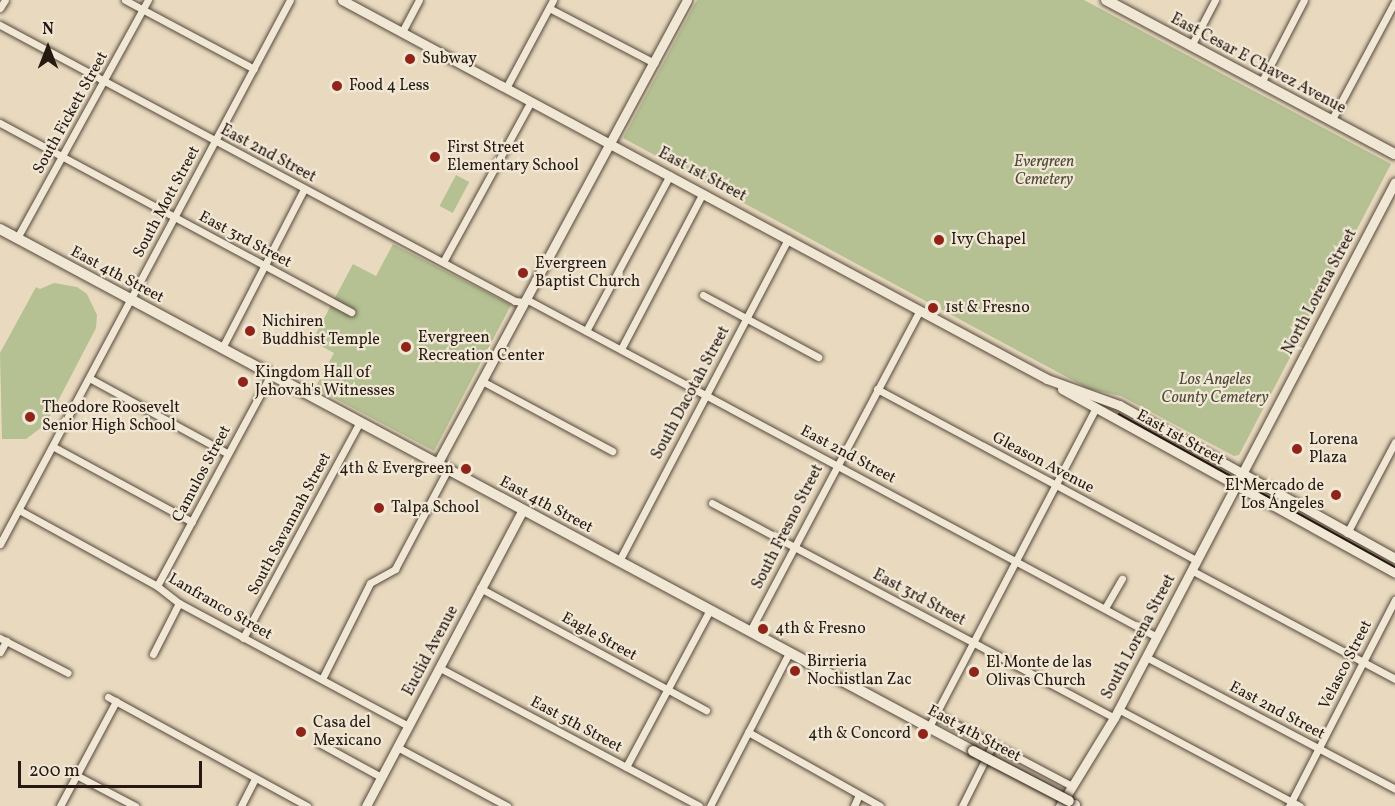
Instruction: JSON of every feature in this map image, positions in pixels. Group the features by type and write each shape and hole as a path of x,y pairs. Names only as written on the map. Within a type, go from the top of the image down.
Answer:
{"main road":[{"name":"East Cesar E Chavez Avenue","path":"1106,0 1122,4 1191,46 1395,154"},
{"name":"East 4th Street","path":"0,229 1071,805"}],"street":[{"path":"0,8 4,0"},
{"path":"125,0 254,69"},
{"name":"South Fickett Street","path":"17,238 148,0"},
{"name":"South Mott Street","path":"0,544 91,379 173,217 290,0"},
{"name":"East 1st Street","path":"342,0 920,310 1096,408 1395,558"},
{"path":"402,32 419,0"},
{"path":"506,88 553,0"},
{"path":"437,464 687,0"},
{"path":"1191,46 1215,0"},
{"path":"1261,83 1304,0"},
{"path":"1331,121 1395,2"},
{"path":"549,8 654,63"},
{"name":"East 2nd Street","path":"0,25 515,301 525,301 621,349 1016,559 1156,637"},
{"path":"443,262 531,101"},
{"name":"East 3rd Street","path":"0,123 351,312"},
{"path":"586,331 670,176"},
{"name":"North Lorena Street","path":"1239,479 1395,182"},
{"path":"222,348 304,189"},
{"path":"621,349 703,193"},
{"name":"South Dacotah Street","path":"619,561 788,239"},
{"path":"703,295 818,357"},
{"name":"South Fresno Street","path":"750,631 920,310"},
{"name":"Camulos Street","path":"157,586 271,374"},
{"path":"91,379 227,453"},
{"name":"East 1st Street","path":"1047,379 1119,405 1395,573"},
{"path":"482,381 612,451"},
{"name":"Gleason Avenue","path":"877,389 1196,560"},
{"path":"929,728 1096,408"},
{"name":"South Savannah Street","path":"243,638 360,422"},
{"path":"1347,533 1395,442"},
{"path":"54,447 192,522"},
{"path":"322,679 370,583 395,568 448,469"},
{"name":"South Lorena Street","path":"1071,805 1072,786 1116,714 1239,479"},
{"name":"East 3rd Street","path":"712,502 973,643 1290,804 1300,806"},
{"name":"Lanfranco Street","path":"19,510 157,586 179,603 408,726"},
{"name":"Euclid Avenue","path":"366,806 523,510"},
{"path":"1191,570 1395,679"},
{"path":"1105,608 1122,578"},
{"name":"Eagle Street","path":"480,588 706,710"},
{"name":"Velasco Street","path":"1290,804 1395,600"},
{"path":"153,654 179,603"},
{"path":"626,767 710,610"},
{"path":"0,652 3,639 68,673"},
{"path":"710,806 789,653"},
{"name":"East 2nd Street","path":"1146,657 1395,789"},
{"name":"East 5th Street","path":"440,668 699,806"},
{"path":"108,697 308,806"},
{"path":"60,806 116,701"},
{"name":"East 4th Street","path":"936,714 1072,786"},
{"path":"748,732 880,806"},
{"path":"319,743 381,777"},
{"path":"962,806 993,744"},
{"path":"398,747 507,806"},
{"path":"76,775 135,806"},
{"path":"241,806 255,778"},
{"path":"854,806 859,795"}],"green space":[{"name":"Evergreen Cemetery","path":"697,0 1084,0 1391,164 1239,455 1234,456 1121,396 1089,389 623,138"},
{"path":"456,175 469,182 453,213 440,206"},
{"name":"Evergreen Recreation Center","path":"393,244 511,305 434,451 315,388 334,353 312,341 353,264 376,276"},
{"path":"54,283 77,287 87,294 97,315 96,328 46,424 26,439 2,439 0,353 36,287 40,289"}],"tram line":[{"path":"1119,414 1395,567"}],"place":[{"name":"Subway","path":"410,59"},
{"name":"Food 4 Less","path":"337,86"},
{"name":"First Street Elementary School","path":"435,157"},
{"name":"Ivy Chapel","path":"939,240"},
{"name":"Evergreen Baptist Church","path":"523,273"},
{"name":"1st & Fresno","path":"933,308"},
{"name":"Nichiren Buddhist Temple","path":"250,331"},
{"name":"Evergreen Recreation Center","path":"406,347"},
{"name":"Kingdom Hall of Jehovah's Witnesses","path":"243,382"},
{"name":"Theodore Roosevelt Senior High School","path":"30,417"},
{"name":"Lorena Plaza","path":"1297,449"},
{"name":"4th & Evergreen","path":"466,469"},
{"name":"El Mercado de Los Ángeles","path":"1336,495"},
{"name":"Talpa School","path":"379,508"},
{"name":"4th & Fresno","path":"763,629"},
{"name":"Birrieria Nochistlan Zac","path":"795,671"},
{"name":"El Monte de las Olivas Church","path":"974,672"},
{"name":"Casa del Mexicano","path":"301,732"},
{"name":"4th & Concord","path":"923,734"}],"park label":[{"name":"Los Angeles County Cemetery","path":"1215,389"}]}
